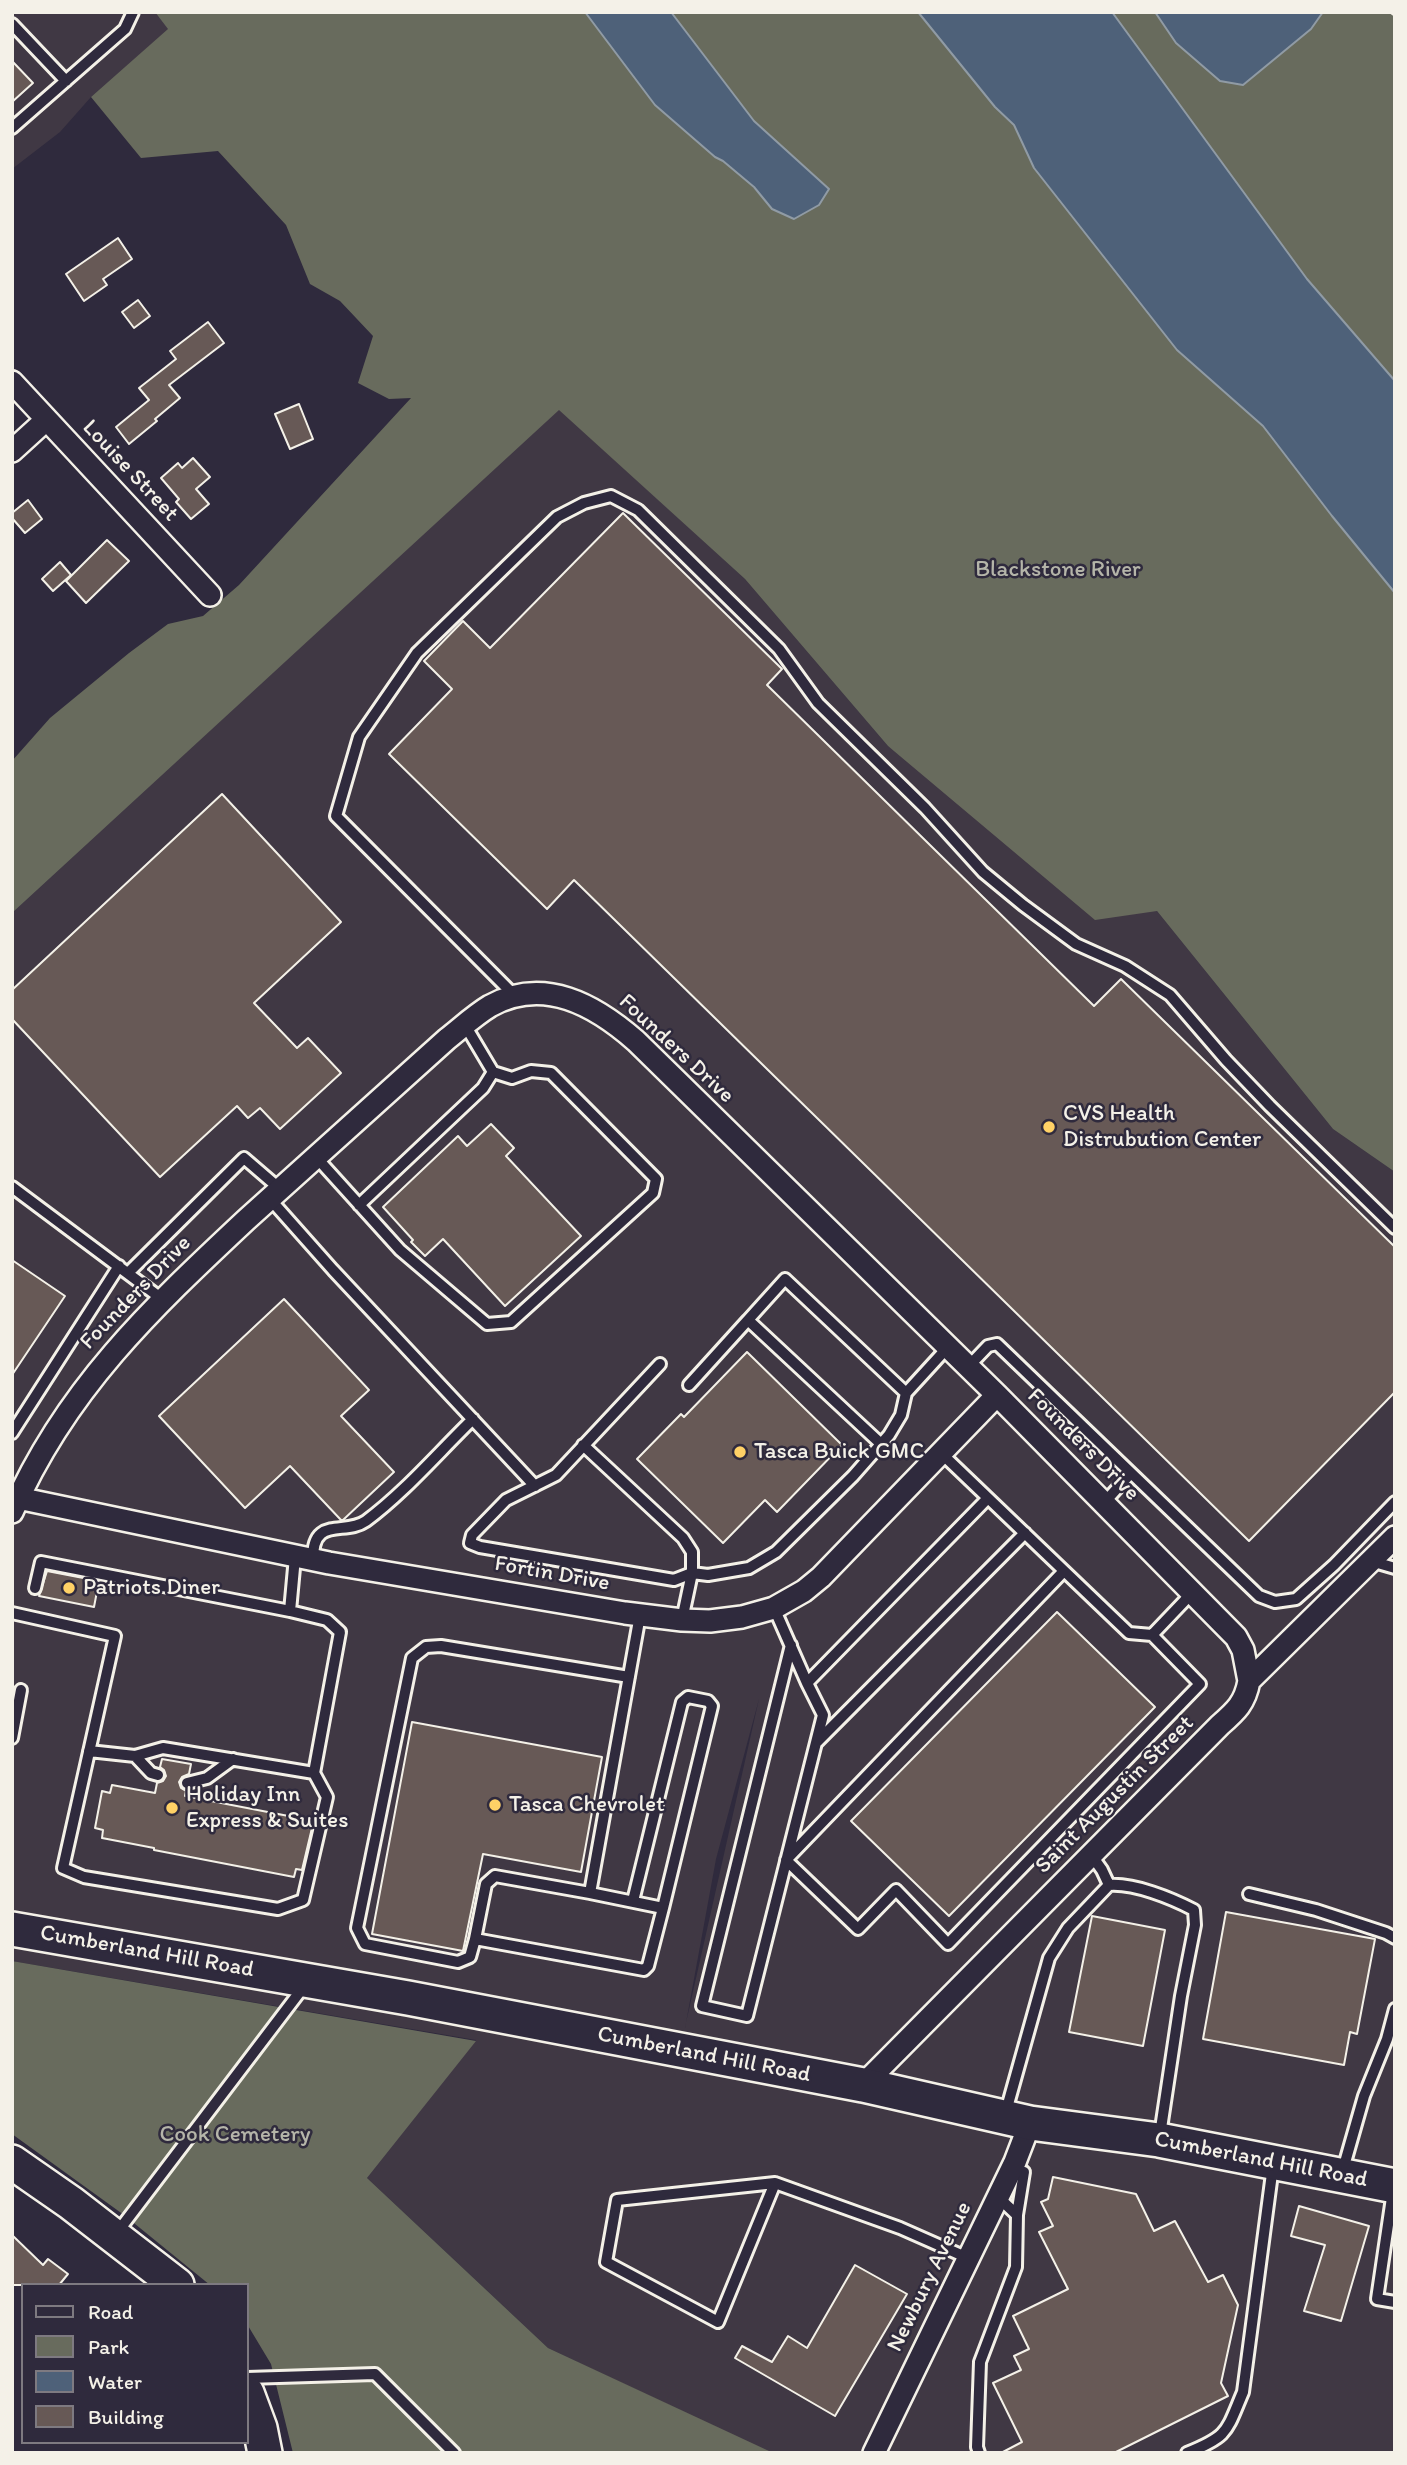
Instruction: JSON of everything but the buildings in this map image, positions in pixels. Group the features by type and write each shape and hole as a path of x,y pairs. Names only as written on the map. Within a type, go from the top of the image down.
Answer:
{"main road":[{"name":"Cumberland Hill Road","path":"12,1929 308,1981 863,2085 1017,2120 1159,2140 1394,2186"},
{"path":"12,2162 174,2283"},
{"path":"248,2396 260,2428 265,2453"}],"street":[{"name":"Louise Street","path":"12,382 210,594"},
{"path":"12,452 46,420"},
{"name":"Founders Drive","path":"15,1505 35,1465 73,1403 105,1362 162,1299 447,1039 488,1008 515,996 545,993 573,999 617,1024 948,1347 1236,1637 1243,1650 1249,1681"},
{"name":"Fortin Drive","path":"15,1505 304,1558 640,1615 710,1621 774,1608 804,1591 821,1577 997,1395"},
{"name":"Saint Augustin Street","path":"863,2085 1220,1725 1240,1708 1247,1697 1249,1681 1395,1537"},
{"name":"Newbury Avenue","path":"874,2453 998,2197 1017,2120"}],"lane":[{"path":"12,128 125,29 133,12"},
{"path":"12,24 66,81"},
{"path":"515,996 336,816 359,737 417,653 557,517 584,503 611,496 638,510 779,649 818,703 925,808 983,872 1076,944 1125,966 1170,995 1270,1106 1395,1228"},
{"path":"316,1157 400,1250 487,1324 511,1322 653,1193 656,1179 551,1073 531,1071 512,1078 493,1072 465,1026"},
{"path":"359,1205 483,1088 493,1072"},
{"path":"12,1433 123,1270 244,1158 333,1270 535,1486"},
{"path":"12,1187 162,1299"},
{"path":"689,1385 785,1279 906,1393"},
{"path":"748,1320 881,1444"},
{"path":"968,1367 988,1346 997,1344 1259,1595 1275,1602 1296,1599 1334,1565 1395,1502"},
{"path":"660,1364 556,1475 506,1500 472,1535 470,1543 480,1547 674,1580 692,1573 708,1575 749,1568 776,1552 881,1444 901,1415 906,1393 948,1347"},
{"path":"290,1611 304,1558 322,1532 363,1523 398,1493 472,1419"},
{"path":"583,1445 683,1538 692,1552 692,1573 682,1620"},
{"path":"786,1860 858,1929 896,1890 948,1944 1200,1684 1152,1635 1129,1633 940,1452"},
{"path":"1104,1503 1131,1473"},
{"path":"807,1683 988,1498"},
{"path":"817,1742 1025,1534"},
{"path":"1371,1561 1395,1568"},
{"path":"12,1613 115,1636 63,1868 84,1877 278,1909 303,1900 327,1797 314,1773 340,1632 327,1620 290,1611 41,1562 35,1588"},
{"path":"786,1860 1064,1571"},
{"path":"1152,1635 1192,1592"},
{"path":"774,1608 822,1715 747,2016 702,2006 790,1646"},
{"path":"590,1894 640,1615"},
{"path":"629,1677 441,1646 426,1647 412,1658 357,1928 365,1944 458,1962 470,1956 486,1884 495,1876 663,1908"},
{"path":"12,1738 20,1690"},
{"path":"475,1939 644,1970 648,1966 712,1706 708,1701 688,1697 682,1702 633,1901"},
{"path":"89,1751 135,1756 163,1748 314,1773"},
{"path":"135,1756 151,1773 158,1775"},
{"path":"187,1783 207,1778 233,1759"},
{"path":"1092,1856 1109,1885"},
{"path":"1017,2120 1049,1958 1068,1928 1109,1885 1120,1884 1175,1900 1194,1910 1195,1925 1159,2140"},
{"path":"1249,1894 1316,1910 1395,1938"},
{"path":"115,2237 308,1981"},
{"path":"1342,2176 1364,2096 1387,2039 1395,2009"},
{"path":"1187,2453 1217,2441 1229,2426 1243,2392 1273,2162"},
{"path":"979,2453 980,2362 1016,2267 1017,2215 1024,2172"},
{"path":"775,2183 718,2322 606,2262 617,2200 775,2183 900,2228 968,2258"},
{"path":"1394,2186 1377,2298 1395,2302"},
{"path":"998,2197 1017,2215"},
{"path":"248,2378 375,2374 454,2453"}],"shaded area":[{"path":"12,12 155,12 169,29 91,97 60,132 12,169"},
{"path":"559,409 745,579 888,746 1157,911 1333,1129 1395,1172 1395,2453 771,2453 548,2348 367,2178 476,2040 12,1961 12,913","holes":["759,1699 686,2023 716,1859"]}],"green space":[{"name":"Blackstone River","path":"155,12 585,12 655,105 715,157 739,173 772,209 829,189 754,121 671,12 918,12 995,106 1014,125 1034,168 1177,350 1263,426 1395,593 1395,1172 1333,1129 1157,911 1095,920 888,746 745,579 559,410 12,913 12,761 50,718 129,653 168,624 203,616 239,585 411,398 389,399 358,383 373,336 340,301 310,284 286,225 218,151 141,158 91,97 168,29"},
{"path":"1112,12 1395,12 1395,381 1307,279"},
{"name":"Cook Cemetery","path":"12,1961 476,2041 367,2178 548,2348 769,2451 293,2453 271,2364 248,2326 248,2283 208,2283 124,2215 12,2134"}],"water":[{"path":"585,12 671,12 754,121 829,189 819,205 794,219 772,209 754,187 655,105"},
{"path":"918,12 1112,12 1307,279 1395,381 1395,593 1263,426 1177,350 1034,168 1014,125 995,107"},
{"path":"1155,12 1323,12 1311,29 1243,85 1220,81 1176,43"}],"place":[{"name":"CVS Health Distrubution Center","path":"1049,1127"},
{"name":"Tasca Buick GMC","path":"740,1452"},
{"name":"Patriots Diner","path":"69,1588"},
{"name":"Tasca Chevrolet","path":"495,1805"},
{"name":"Holiday Inn Express & Suites","path":"172,1808"}]}
